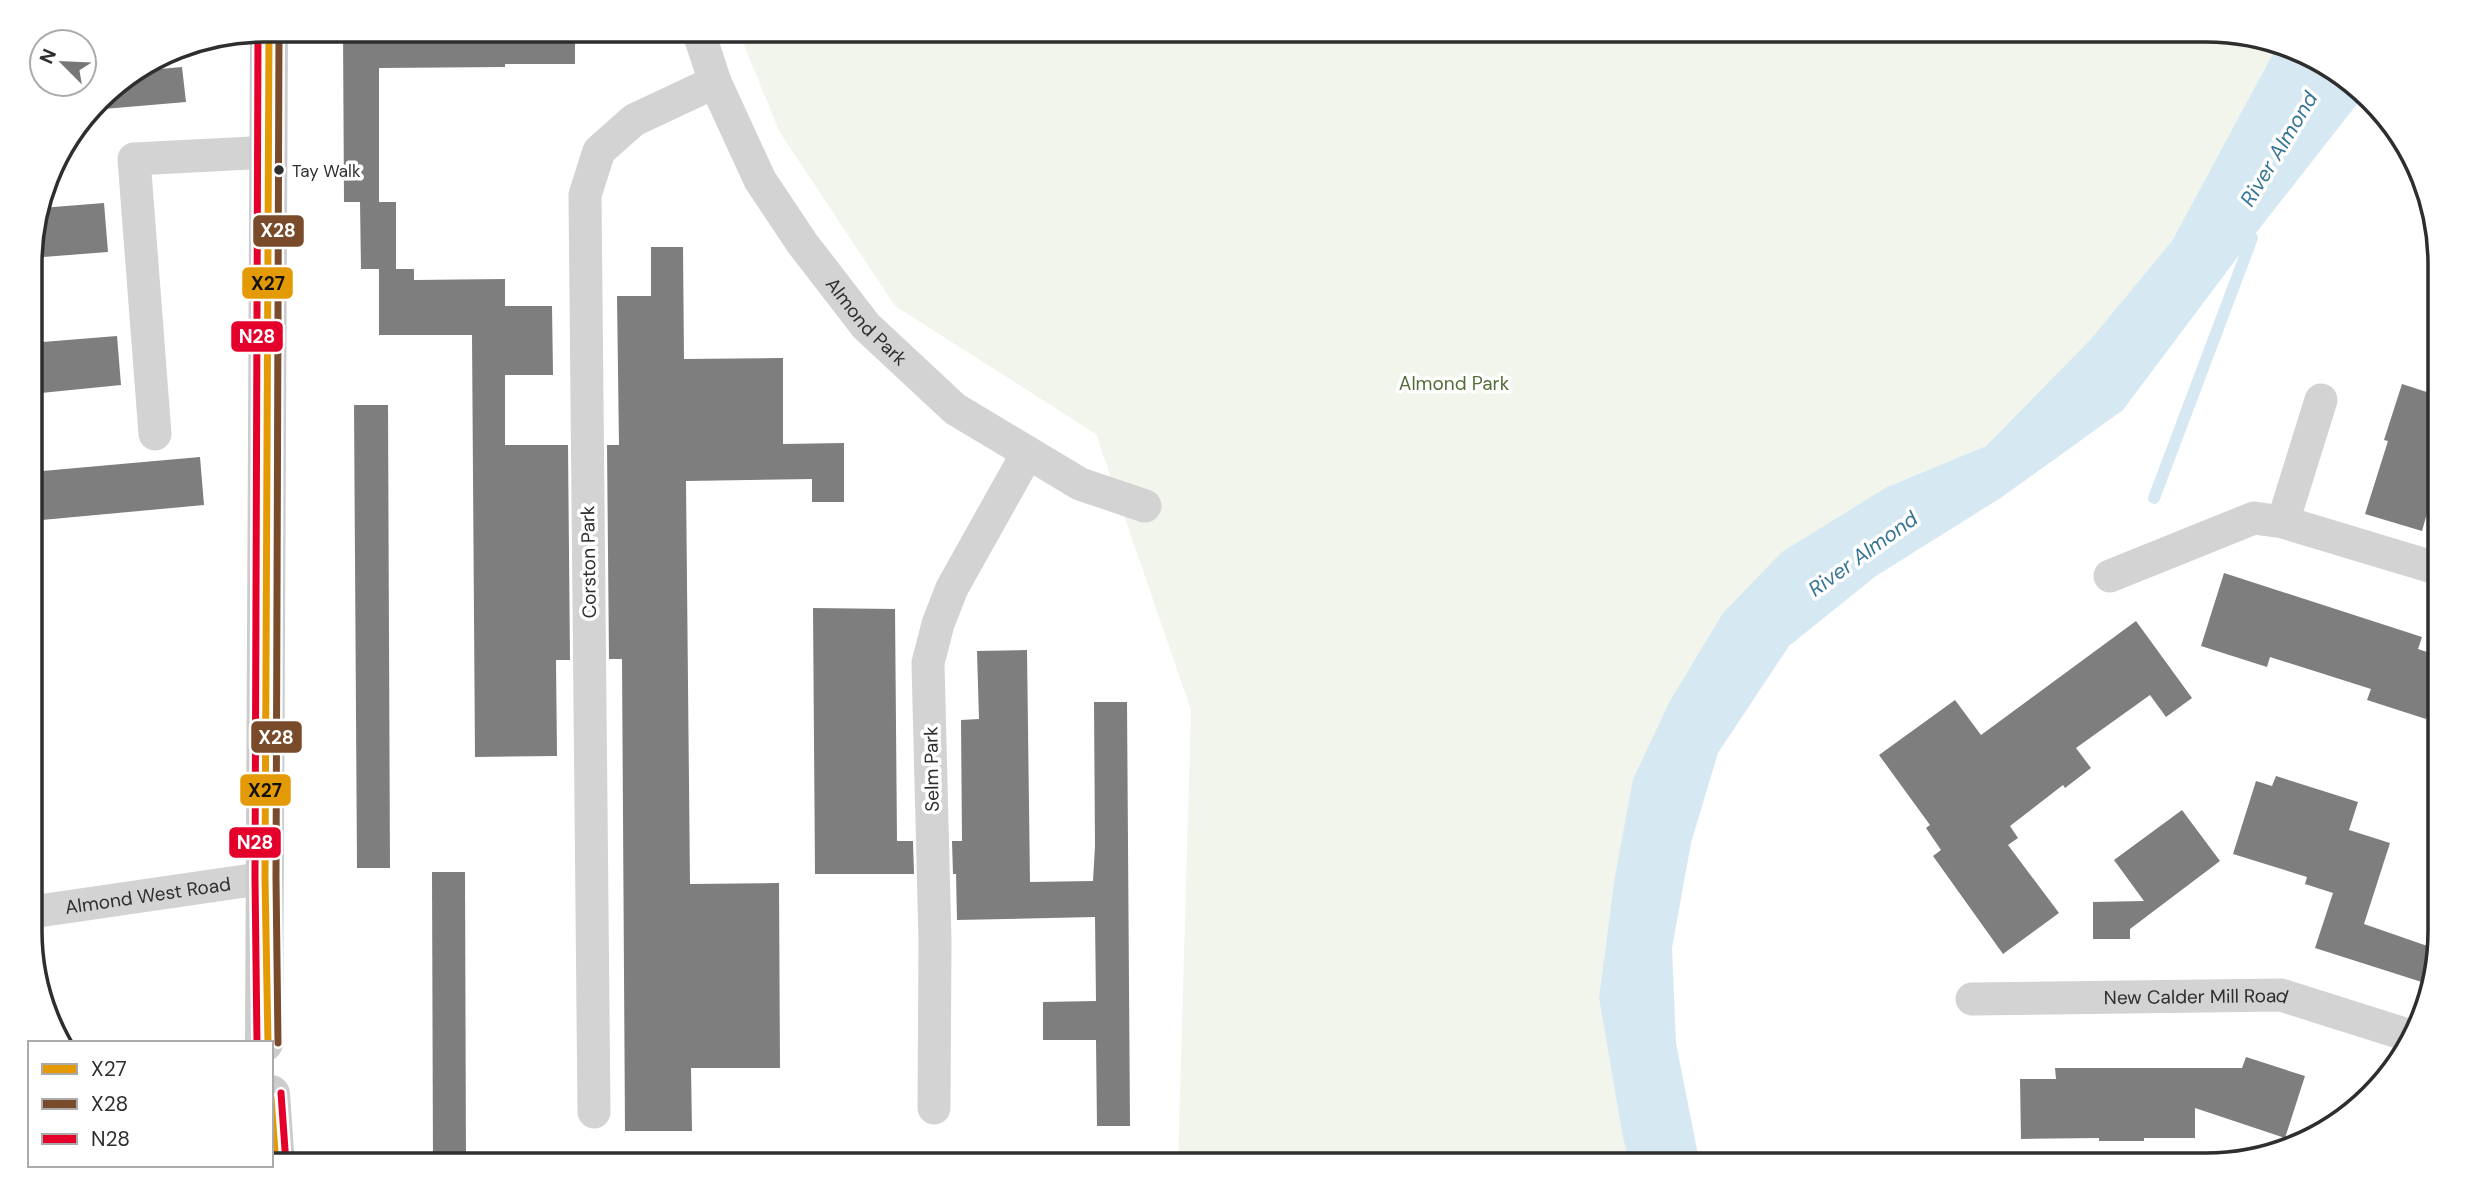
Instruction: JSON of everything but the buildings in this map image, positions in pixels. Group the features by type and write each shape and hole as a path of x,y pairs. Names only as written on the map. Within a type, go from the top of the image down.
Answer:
{"street":[{"path":"266,1032 269,42"},
{"name":"Almond Park","path":"702,42 715,82 760,180 802,243 866,327 955,409 1080,484 1145,506"},
{"name":"Corston Park","path":"594,1112 585,195 599,151 634,120 715,82"},
{"path":"155,434 134,159 270,152"},
{"path":"2283,522 2321,400"},
{"name":"Selm Park","path":"934,1108 935,941 928,663 952,588 1027,454"},
{"path":"2110,576 2254,518 2283,522 2428,566"},
{"name":"Almond West Road","path":"42,911 265,878"},
{"name":"New Calder Mill Road","path":"1972,999 2281,995 2403,1033"},
{"path":"273,1122 275,1153"}],"green space":[{"name":"Almond Park","path":"743,42 2206,42 2235,44 2273,53 2172,241 2090,340 1986,446 1887,487 1614,882 1599,998 1626,1153 1178,1153 1191,710 1096,434 895,306 779,131"}],"water":[{"name":"River Almond","path":"2273,53 2329,79 2358,103 2123,410 2002,497 1876,576 1789,646 1718,753 1691,843 1672,948 1676,1043 1698,1153 1626,1153 1599,998 1614,882 1633,779 1670,701 1723,613 1782,552 1887,487 1986,446 2090,340 2172,241"}],"waterway":[{"path":"2154,498 2252,238"}],"transit line":[{"name":"N28","path":"257,1041 255,878 258,42"},
{"name":"X27","path":"268,1041 265,878 269,42"},
{"name":"X28","path":"278,1043 276,878 279,42"},
{"name":"N28","path":"281,1093 285,1153"},
{"name":"X27","path":"273,1125 275,1153"}],"place":[{"name":"Tay Walk","path":"279,170"}]}
